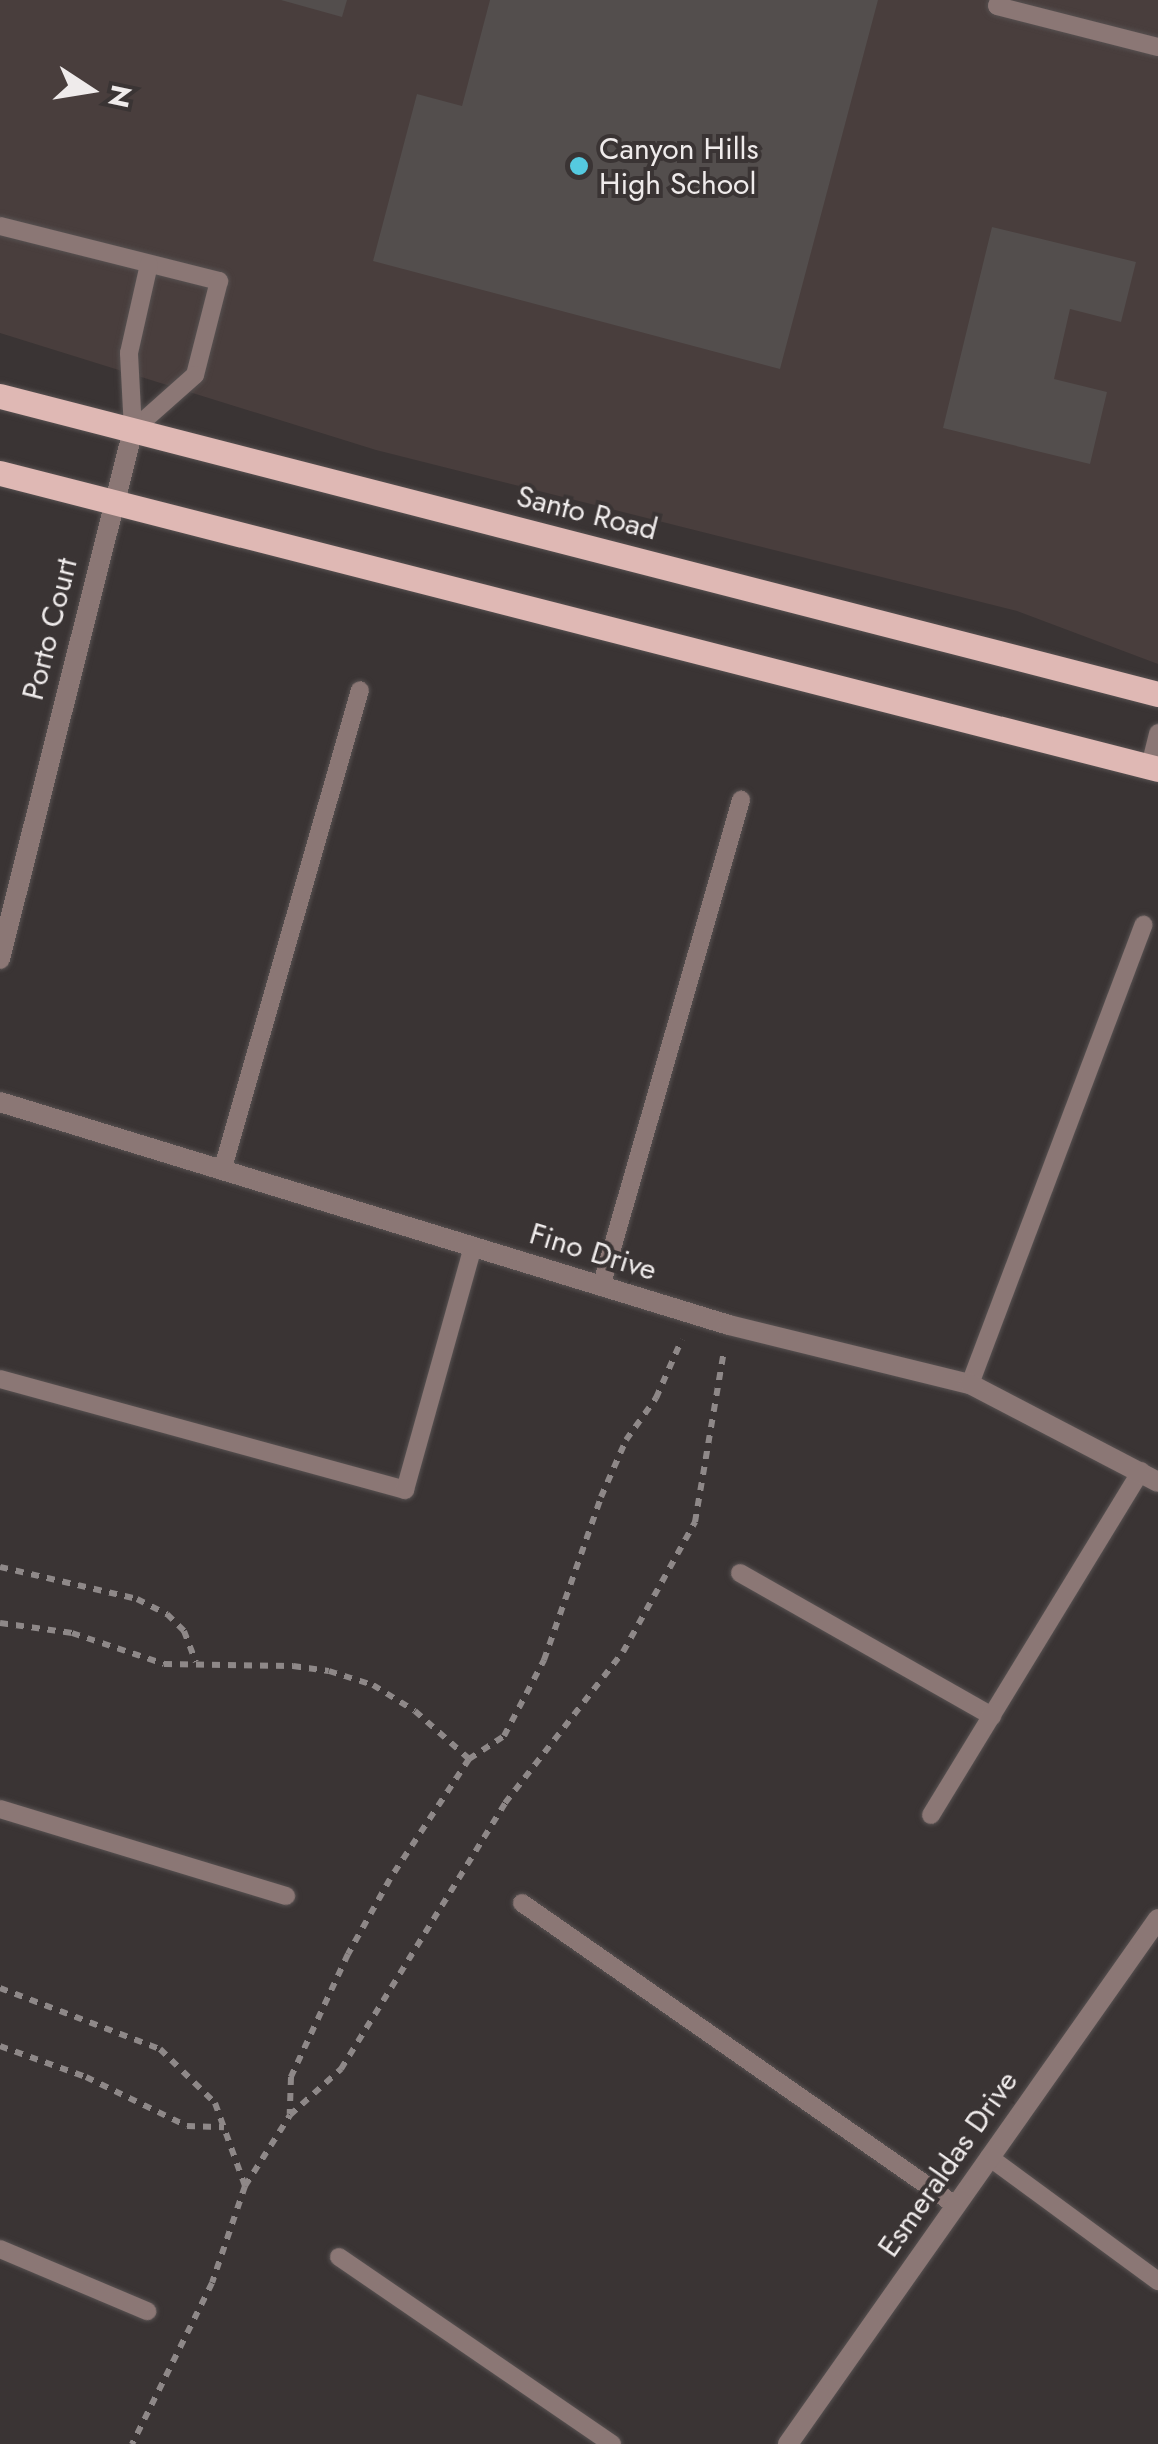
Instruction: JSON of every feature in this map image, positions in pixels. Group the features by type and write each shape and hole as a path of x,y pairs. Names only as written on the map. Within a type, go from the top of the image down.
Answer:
{"main road":[{"name":"Santo Road","path":"0,396 1158,694"},
{"path":"0,473 1154,767"}],"street":[{"name":"Porto Court","path":"0,960 133,430"},
{"name":"Fino Drive","path":"0,1102 728,1325 970,1384 1150,1476"},
{"name":"Esmeraldas Drive","path":"788,2444 1158,1919"}],"lane":[{"path":"999,0 997,6 1158,47"},
{"path":"0,226 219,281 194,375 133,430"},
{"path":"133,430 129,354 149,264"},
{"path":"222,1171 360,690"},
{"path":"1154,767 1158,733"},
{"path":"601,1287 741,800"},
{"path":"970,1384 1143,924"},
{"path":"0,1378 405,1490 474,1246"},
{"path":"932,1815 992,1716 1150,1476"},
{"path":"740,1572 992,1716"},
{"path":"0,1809 286,1896"},
{"path":"522,1903 955,2205"},
{"path":"990,2158 1158,2281"},
{"path":"0,2249 147,2312"},
{"path":"339,2258 612,2444"}],"path":[{"path":"290,2115 290,2078 348,1954 390,1879 469,1759 504,1736 544,1660 601,1497 626,1440 656,1398 690,1313"},
{"path":"132,2444 212,2283 245,2186 290,2115 341,2069 505,1803 623,1652 695,1522 728,1325"},
{"path":"0,1568 137,1599 167,1614 184,1631 196,1662"},
{"path":"0,1623 72,1633 164,1664 293,1666 372,1685 414,1711 469,1759"},
{"path":"0,1988 160,2049 215,2102 245,2186"},
{"path":"0,2046 86,2077 187,2126 224,2126"}],"shaded area":[{"name":"Canyon Hills High School","path":"0,0 1158,0 1158,664 1017,611 376,450 0,333"}],"building":[{"path":"281,0 347,0 342,17"},
{"path":"490,0 878,0 780,369 373,261 417,94 462,106"},
{"path":"992,227 1136,262 1121,322 1070,309 1054,379 1107,392 1090,464 943,428"}],"place":[{"name":"Canyon Hills High School","path":"579,166"}]}
